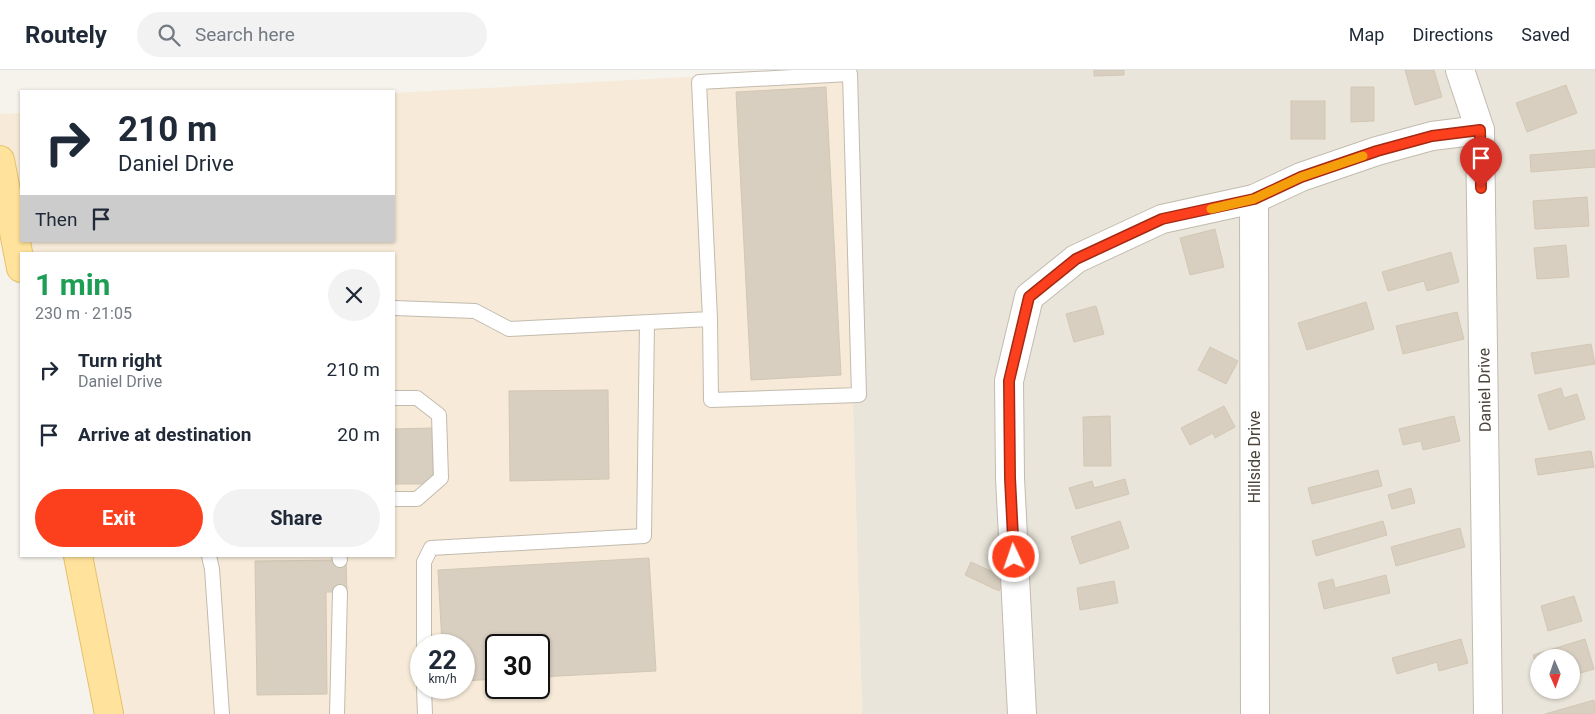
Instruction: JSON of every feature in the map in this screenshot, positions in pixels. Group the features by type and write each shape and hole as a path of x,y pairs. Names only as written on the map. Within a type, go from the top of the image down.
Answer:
{"main road":[{"path":"0,160 20,263"},
{"path":"78,557 109,714"}],"street":[{"name":"Daniel Drive","path":"1460,70 1480,130 1488,714"},
{"path":"1022,714 1010,478 1009,381 1029,297 1076,259 1162,219 1254,199 1301,177 1377,151 1432,136 1480,130"},
{"name":"Hillside Drive","path":"1254,199 1255,714"}],"lane":[{"path":"850,74 859,395 711,400 710,319 699,82 850,74"},
{"path":"395,308 475,311 509,329 710,319"},
{"path":"424,634 424,562 431,548 644,536 647,323"},
{"path":"395,398 417,398 439,414 441,478 417,499 395,499"},
{"path":"209,557 212,569 222,714"},
{"path":"337,714 340,592"},
{"path":"424,699 425,714"}],"shaded area":[{"path":"843,70 1595,70 1595,714 862,714"},
{"path":"843,70 862,714 121,714 86,557 395,557 395,252 21,252 0,157 0,114 20,113 20,242 395,242 395,93"}],"building":[{"path":"1094,70 1124,70 1124,75 1094,76"},
{"path":"1405,70 1434,70 1442,97 1415,105"},
{"path":"1566,85 1577,113 1527,132 1516,103"},
{"path":"826,87 841,375 751,380 736,92"},
{"path":"1351,87 1374,87 1374,121 1351,122"},
{"path":"1291,101 1325,101 1325,139 1291,139"},
{"path":"1595,150 1595,167 1531,172 1530,155"},
{"path":"1587,197 1589,226 1535,229 1533,201"},
{"path":"1215,229 1224,267 1190,275 1180,238"},
{"path":"1566,245 1569,277 1537,279 1534,248"},
{"path":"1451,252 1459,282 1427,291 1424,281 1388,291 1382,272"},
{"path":"1366,302 1374,329 1307,350 1298,323"},
{"path":"1096,306 1104,334 1074,342 1066,314"},
{"path":"1457,312 1464,339 1403,354 1396,326"},
{"path":"1591,344 1595,364 1535,374 1531,353"},
{"path":"1210,347 1238,361 1226,384 1198,370"},
{"path":"1561,388 1564,398 1577,394 1585,419 1549,430 1538,395"},
{"path":"608,390 609,479 510,481 509,391"},
{"path":"1224,406 1235,427 1215,438 1213,433 1190,445 1181,428"},
{"path":"1110,416 1111,466 1084,466 1083,417"},
{"path":"1454,416 1460,441 1423,450 1421,441 1403,445 1399,429"},
{"path":"432,428 433,484 395,484 395,429"},
{"path":"1591,451 1594,467 1538,475 1535,459"},
{"path":"1378,470 1382,486 1312,504 1308,488"},
{"path":"1125,479 1129,494 1076,509 1069,488 1092,481 1094,488"},
{"path":"1411,488 1415,503 1392,509 1388,495"},
{"path":"1120,521 1129,548 1080,564 1071,537"},
{"path":"1383,521 1387,535 1316,556 1312,541"},
{"path":"1460,528 1465,547 1396,566 1391,547"},
{"path":"649,558 656,671 550,676 550,634 485,634 485,680 475,680 475,634 441,634 438,570"},
{"path":"346,560 347,592 326,592 327,694 257,695 255,561"},
{"path":"971,562 1006,578 999,591 965,575"},
{"path":"1386,575 1390,593 1324,609 1318,583 1333,579 1335,588"},
{"path":"1114,581 1118,603 1080,610 1077,588"},
{"path":"1574,596 1582,621 1548,631 1541,606"},
{"path":"1461,639 1468,663 1439,671 1437,662 1397,674 1392,658"},
{"path":"1585,639 1594,669 1580,673 1580,649 1552,649"},
{"path":"1594,700 1595,714 1545,714"}],"slow traffic":[{"path":"1211,209 1254,199 1301,177 1363,156"}],"route":[{"path":"1014,557 1010,478 1009,381 1029,297 1076,259 1162,219 1254,199 1301,177 1377,151 1432,136 1480,130 1481,188"}]}
